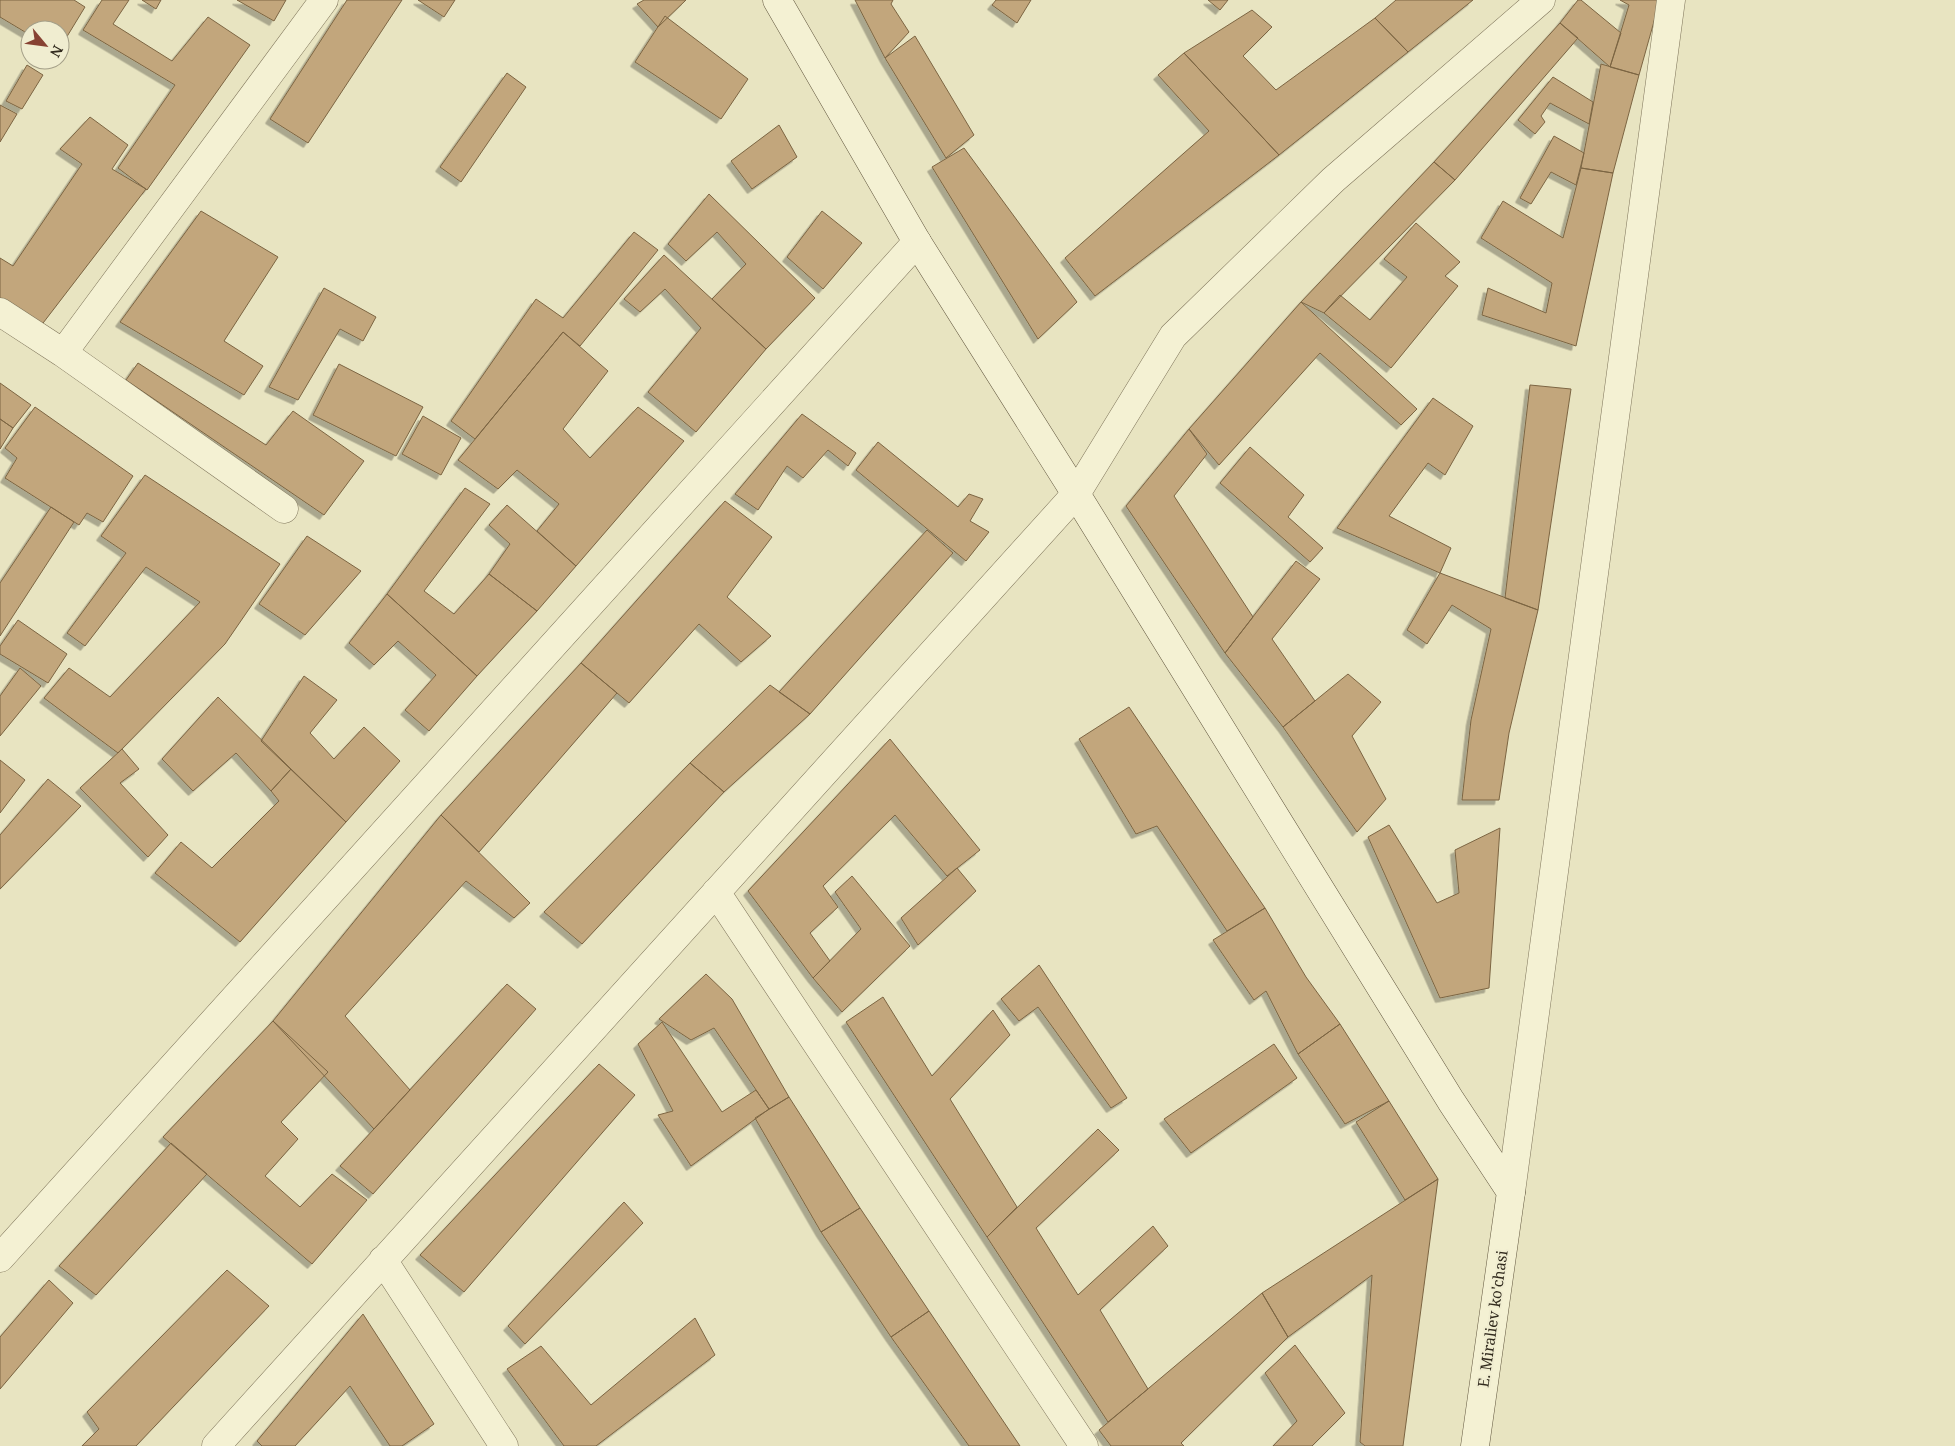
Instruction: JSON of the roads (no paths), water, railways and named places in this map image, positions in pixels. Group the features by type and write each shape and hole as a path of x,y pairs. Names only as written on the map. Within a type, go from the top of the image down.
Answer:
{"street":[{"path":"64,353 324,0"},
{"path":"777,0 917,242 1076,494 1451,1101 1511,1192"},
{"path":"216,1446 1076,494 1173,336 1333,180 1541,0"},
{"name":"E. Miraliev ko'chasi","path":"1475,1446 1672,0"},
{"path":"0,1258 917,242"},
{"path":"0,312 64,353 284,509"},
{"path":"716,892 1084,1446"},
{"path":"383,1260 504,1446"}]}
